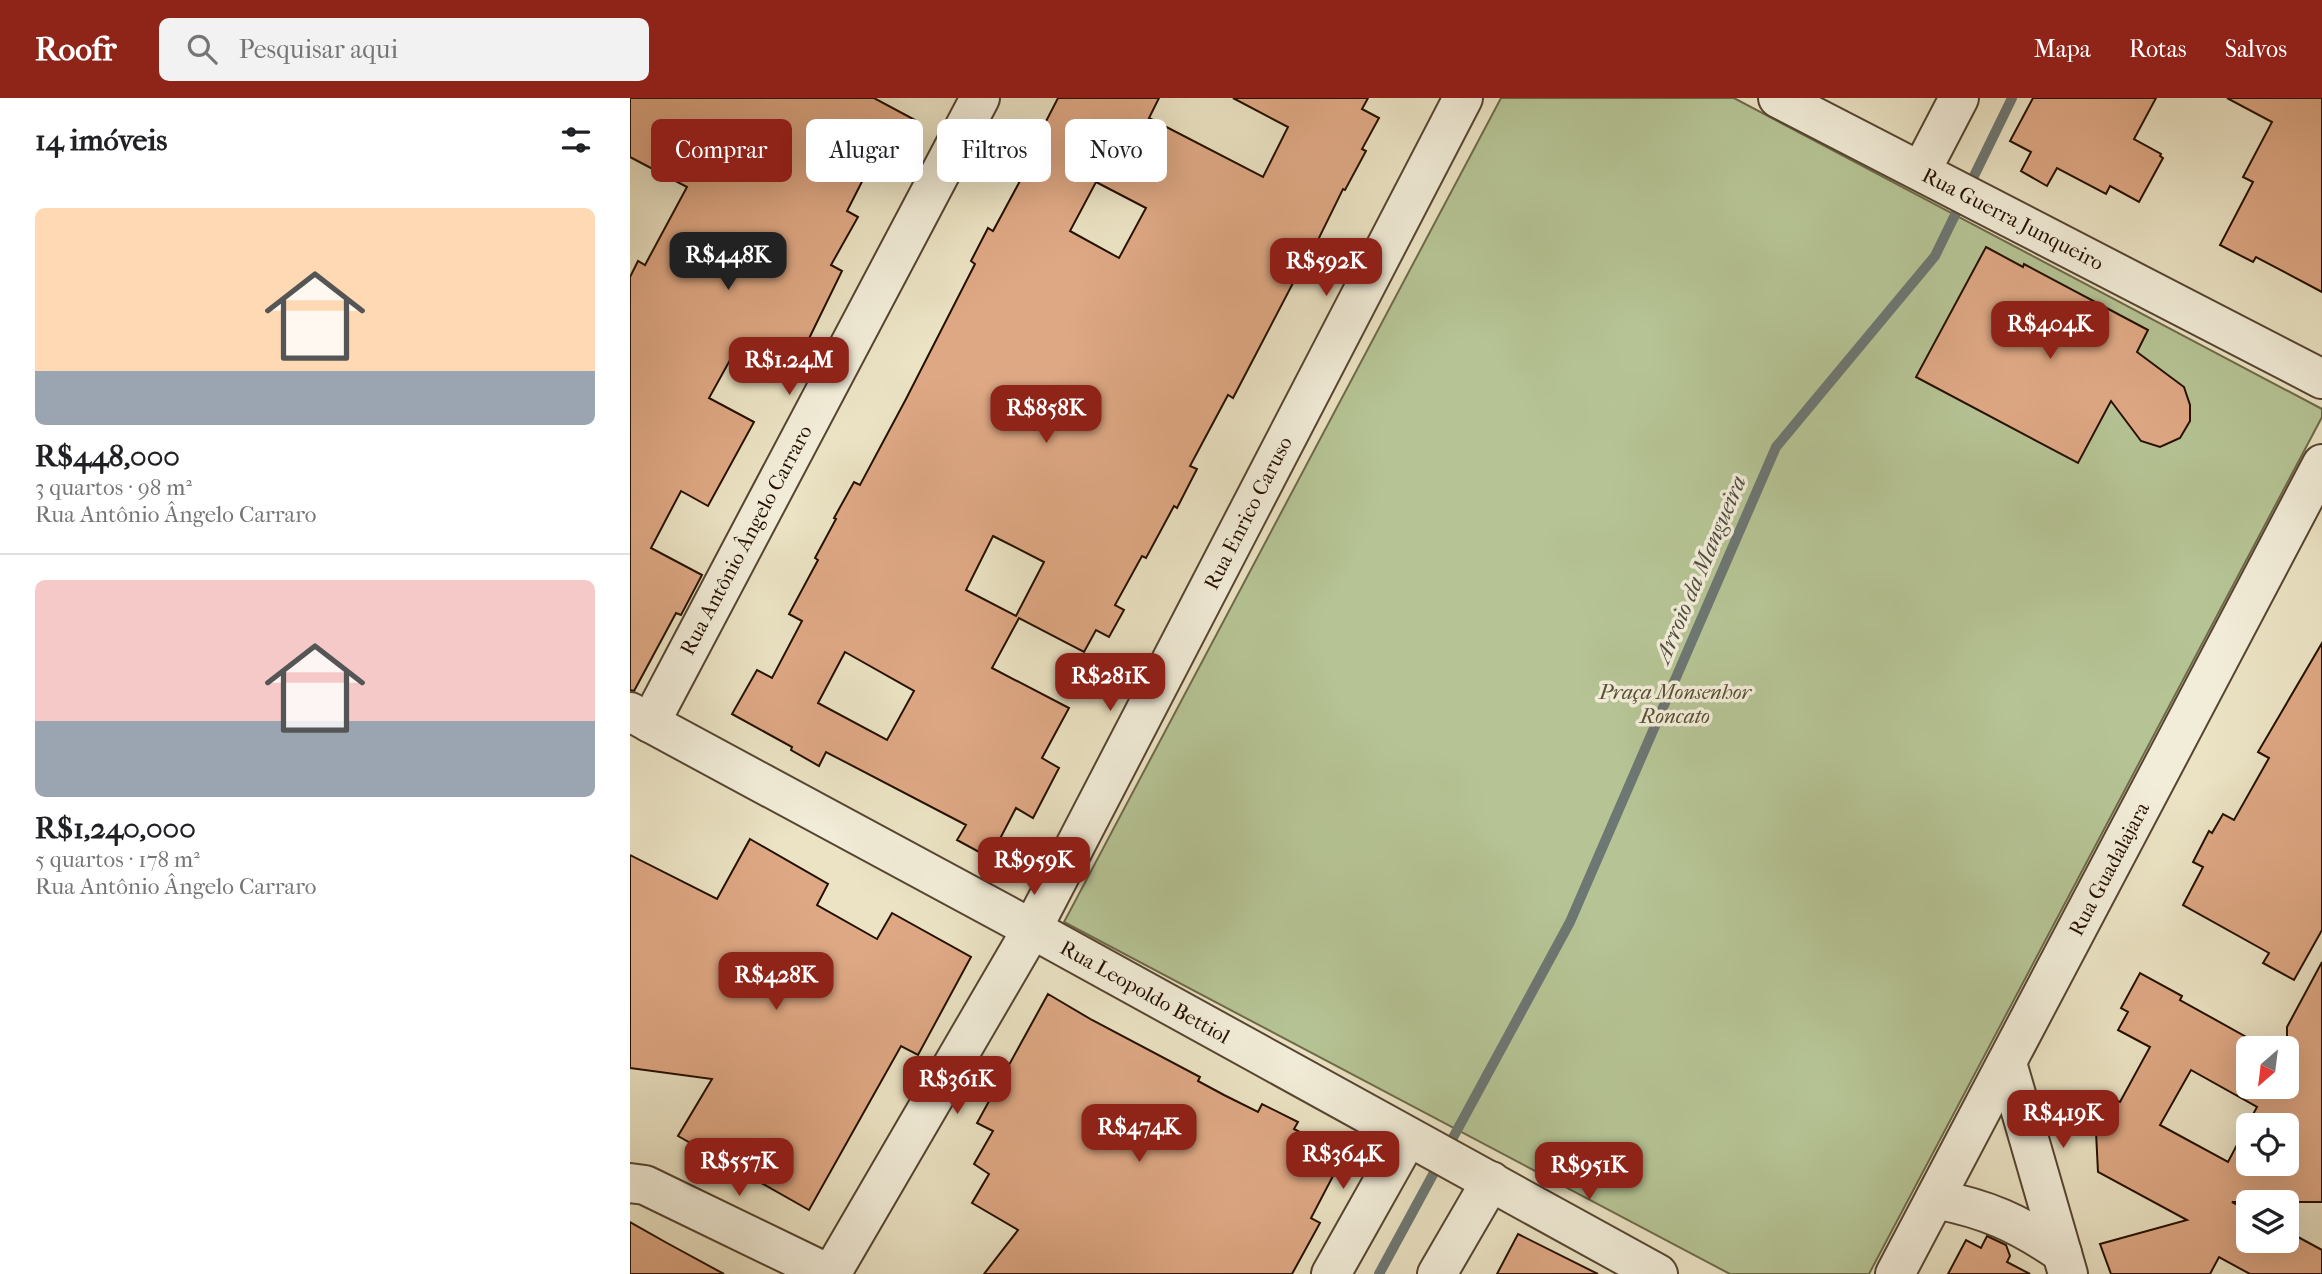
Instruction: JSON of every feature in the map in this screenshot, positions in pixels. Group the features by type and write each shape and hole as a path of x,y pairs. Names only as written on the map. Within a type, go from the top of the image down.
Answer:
{"street":[{"name":"Rua Antônio Ângelo Carraro","path":"640,718 980,98"},
{"name":"Rua Enrico Caruso","path":"830,1274 1032,929 1464,98"},
{"name":"Rua Guerra Junqueiro","path":"1778,98 2322,379"},
{"path":"1921,172 1959,98"},
{"name":"Rua Guadalajara","path":"1895,1274 2322,464"},
{"name":"Rua Leopoldo Bettiol","path":"640,718 1032,929 1658,1274"},
{"path":"2007,1063 2065,1264"},
{"path":"1331,1274 1448,1158"},
{"path":"1437,1274 1448,1158"},
{"path":"630,1183 645,1185 830,1274"},
{"path":"1935,1199 1999,1215 2032,1232 2065,1264"}],"green space":[{"name":"Praça Monsenhor Roncato","path":"1501,98 1734,98 2322,409 2322,417 1869,1274 1730,1274 1064,922"}],"building":[{"path":"630,98 874,98 913,119 806,119 806,182 862,182 847,211 858,217 831,265 842,271 798,361 784,353 779,363 740,342 709,398 754,422 708,506 681,491 651,548 702,575 681,615 676,613 634,691 630,690 630,277 638,261 645,265 687,187 678,182 792,182 792,119 651,119 651,168 630,157"},
{"path":"1058,98 1159,98 1149,118 1151,119 1065,119 1065,182 1096,182 1167,182 1167,127 1263,177 1288,127 1233,98 1368,98 1362,109 1379,118 1362,149 1366,151 1345,190 1343,189 1318,240 1316,239 1233,398 1228,395 1190,466 1197,469 1177,508 1174,506 1146,558 1142,556 1115,605 1124,610 1109,637 1096,630 1084,652 1019,618 992,668 1069,708 1042,758 1059,768 1033,818 1016,808 990,858 957,840 966,825 826,752 819,766 791,750 792,747 732,714 757,670 772,678 802,621 789,614 818,560 815,558 836,519 834,518 854,482 860,485 975,264 971,261 988,228 993,231 1019,182 1051,182 1051,119 1047,119","holes":["1096,182 1146,208 1119,258 1070,231","993,536 1044,562 1016,616 966,590","845,652 914,691 887,740 818,703"]},
{"path":"2033,98 2156,98 2134,139 2161,154 2163,158 2139,202 2110,186 2106,194 2057,168 2047,186 2021,171 2031,152 2010,141"},
{"path":"2227,98 2322,98 2322,292 2256,257 2253,262 2220,245 2253,182 2243,177 2272,122"},
{"path":"1986,247 2023,267 2024,264 2148,330 2137,352 2184,387 2190,405 2190,421 2180,438 2160,447 2141,441 2111,401 2078,463 1916,377"},
{"path":"2322,643 2322,930 2294,980 2263,963 2269,953 2183,905 2203,867 2193,862 2209,831 2212,833 2223,814 2234,820 2269,758 2258,752"},
{"path":"750,839 828,884 817,905 877,939 892,913 971,957 918,1055 901,1046 809,1210 678,1136 712,1079 630,1068 630,855 717,899"},
{"path":"2322,962 2322,1202 2299,1202 2299,1190 2236,1190 2236,1202 2232,1202 2236,1204 2236,1253 2299,1253 2299,1238 2322,1250 2322,1274 2250,1274 2219,1257 2210,1274 2111,1274 2100,1244 2187,1220 2098,1172 2096,1132 2114,1099 2120,1102 2150,1047 2118,1030 2128,1012 2121,1008 2140,973 2182,996 2180,1000 2244,1036 2236,1036 2236,1095 2191,1070 2160,1125 2228,1162 2236,1147 2236,1176 2299,1176 2299,1113 2254,1113 2257,1107 2243,1099 2300,1099 2300,1036 2287,1036 2287,1027"},
{"path":"1048,994 1200,1077 1198,1081 1224,1095 1258,1112 1262,1104 1298,1122 1294,1129 1344,1155 1311,1218 1320,1223 1292,1274 984,1274 1018,1230 972,1203 989,1174 974,1164 993,1131 977,1123"},
{"path":"630,1222 667,1243 724,1274 630,1274"},
{"path":"1518,1234 1598,1274 1497,1274"},
{"path":"1987,1236 2006,1245 2010,1256 2007,1262 2030,1274 1948,1274 1966,1240 1981,1248"}],"waterway":[{"name":"Arroio da Mangueira","path":"1379,1274 1570,922 1776,447 1935,256 2012,98"}]}
